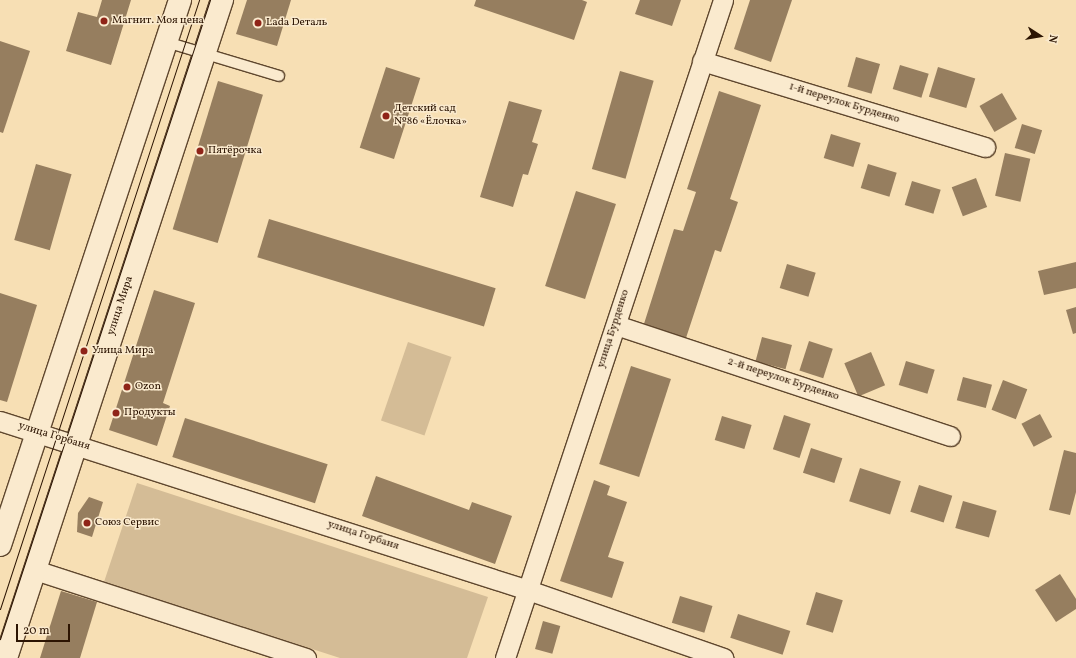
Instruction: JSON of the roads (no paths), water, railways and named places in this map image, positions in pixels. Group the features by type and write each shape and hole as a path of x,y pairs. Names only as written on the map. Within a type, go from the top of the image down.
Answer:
{"street":[{"path":"0,545 180,0"},
{"name":"улица Мира","path":"6,658 222,0"},
{"name":"улица Бурденко","path":"505,658 723,0"},
{"name":"1-й переулок Бурденко","path":"702,61 985,147"},
{"name":"2-й переулок Бурденко","path":"616,325 950,436"},
{"name":"улица Горбаня","path":"0,420 528,590 723,658"},
{"path":"35,570 306,658"}],"lane":[{"path":"166,42 279,76"}],"tram line":[{"path":"0,609 199,0"},
{"path":"0,639 210,0"}],"place":[{"name":"Магнит. Моя цена","path":"104,21"},
{"name":"Lada Dеталь","path":"258,23"},
{"name":"Детский сад №86 «Ёлочка»","path":"386,116"},
{"name":"Пятёрочка","path":"200,151"},
{"name":"Улица Мира","path":"84,351"},
{"name":"Ozon","path":"127,387"},
{"name":"Продукты","path":"116,413"},
{"name":"Союз Сервис","path":"87,523"}]}
